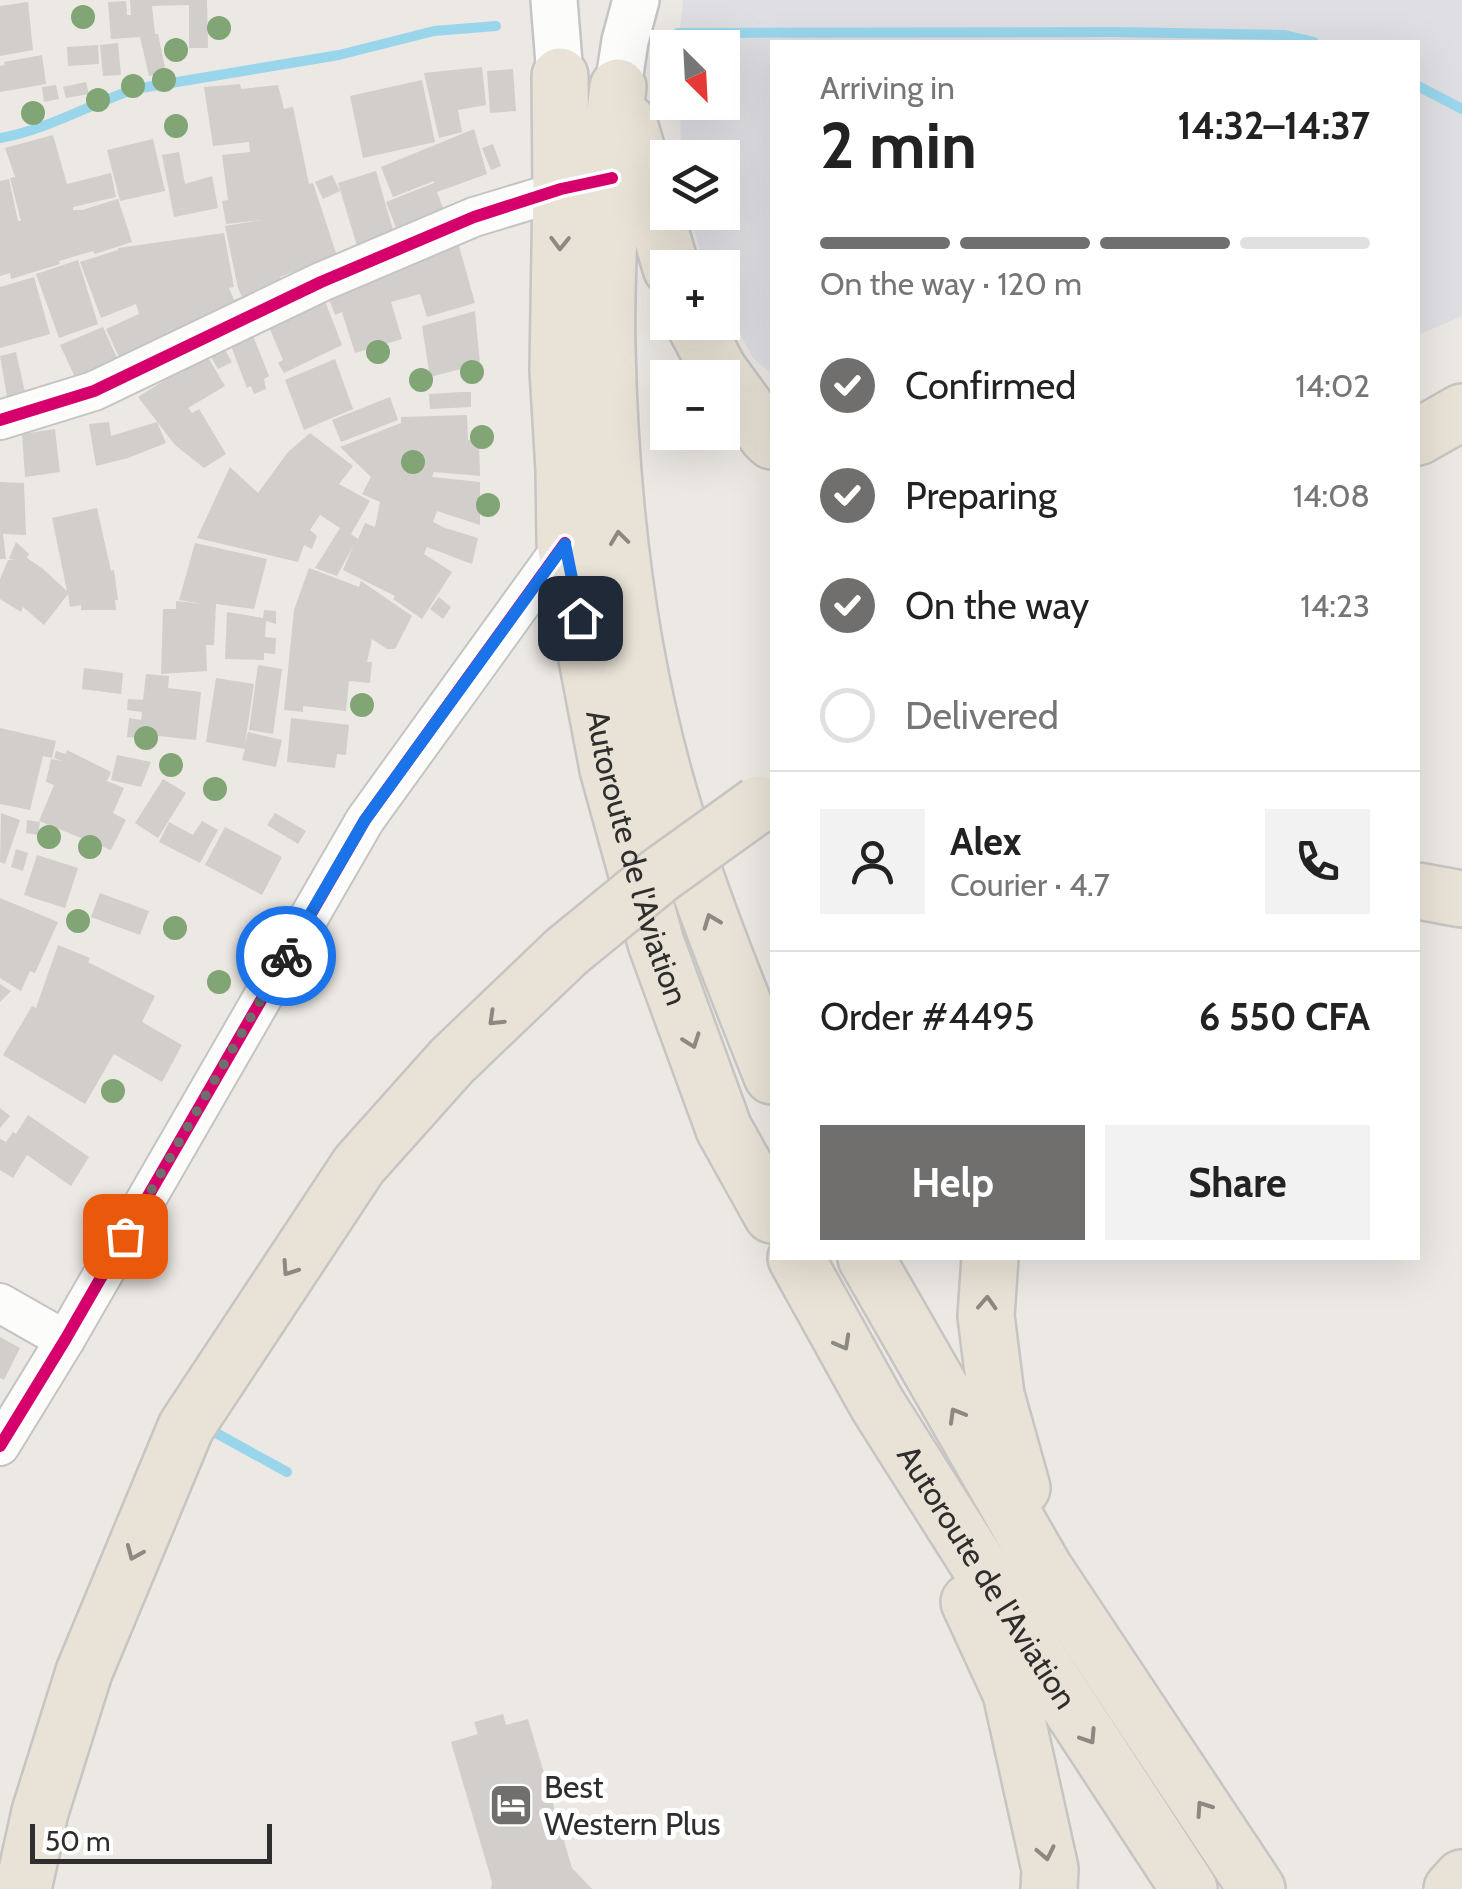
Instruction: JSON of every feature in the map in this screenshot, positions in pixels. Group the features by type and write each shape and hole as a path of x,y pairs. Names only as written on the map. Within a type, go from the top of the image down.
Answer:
{"highway":[{"name":"Autoroute de l'Aviation","path":"624,32 614,119 587,183 558,370 565,544 608,768 656,942 724,1129 770,1212"},
{"path":"624,32 668,250"},
{"name":"Autoroute de l'Aviation","path":"560,76 587,183 607,346 618,533 636,654 666,782 707,913 770,1071"},
{"path":"702,340 718,370 770,438"},
{"path":"1420,437 1462,412"},
{"path":"24,1889 40,1812 84,1672 186,1428 360,1165 452,1061 566,952 660,875 766,800"},
{"path":"1420,890 1462,899"},
{"name":"Autoroute de l'Aviation","path":"797,1260 877,1404 1189,1889"},
{"name":"Autoroute de l'Aviation","path":"867,1260 1044,1568 1257,1889"},
{"path":"990,1260 986,1316 996,1395 1044,1568"},
{"path":"877,1404 1010,1693 1050,1869 1049,1889"},
{"path":"1452,1889 1462,1878"}],"street":[{"name":"Autoroute de l'Aviation","path":"554,0 560,76"},
{"path":"0,420 94,391 321,282 474,217 587,183"},
{"path":"0,1446 365,820 565,544"},
{"path":"0,1303 65,1340"}],"shaded area":[{"path":"683,0 1462,0 1462,316 1420,334 1420,40 770,40 770,372 753,358 740,334 740,250 700,250 694,230 740,230 740,140 681,140 680,120 740,120 740,30 680,30"}],"building":[{"path":"130,0 207,0 208,48 189,48 189,5 152,6 166,73 149,76 140,37 111,39 108,2 126,1 127,15 131,15"},
{"path":"28,2 33,50 0,56 0,6"},
{"path":"118,43 121,75 103,76 100,45"},
{"path":"98,45 99,64 68,66 67,47"},
{"path":"42,55 46,84 0,92 0,66 4,62"},
{"path":"482,67 486,105 458,110 462,132 439,138 424,73"},
{"path":"513,69 516,111 490,113 487,71"},
{"path":"422,80 435,142 363,158 350,96"},
{"path":"86,82 89,94 66,98 63,87"},
{"path":"240,84 241,89 278,85 284,109 293,107 309,184 313,183 337,256 280,277 284,288 243,297 250,313 125,370 106,329 139,314 136,304 101,318 80,262 118,248 224,233 234,287 229,288 234,300 242,297 225,226 262,220 226,224 222,201 228,200 222,155 250,152 249,142 213,146 204,87"},
{"path":"56,85 59,99 44,102 42,87"},
{"path":"474,129 487,174 437,192 446,216 399,235 386,202 434,181 393,197 381,167"},
{"path":"53,135 67,184 111,173 116,197 73,210 118,199 132,242 59,261 60,264 11,279 10,273 0,276 0,181 9,179 21,221 10,178 15,177 5,148"},
{"path":"153,139 165,191 120,201 107,150"},
{"path":"493,144 501,166 491,170 482,148"},
{"path":"179,152 185,184 212,176 218,208 174,217 162,155"},
{"path":"376,171 395,237 358,249 338,183"},
{"path":"332,175 340,191 323,199 315,182"},
{"path":"459,246 475,303 427,317 420,294 391,302 402,339 355,353 342,312 335,315 324,286"},
{"path":"78,260 98,324 59,338 36,274"},
{"path":"34,277 50,334 0,348 0,287"},
{"path":"323,296 342,345 284,373 278,363 283,360 265,318"},
{"path":"475,311 480,364 430,377 422,326"},
{"path":"103,327 123,371 81,390 60,345"},
{"path":"252,333 269,376 264,379 266,389 254,394 251,386 247,388 231,346"},
{"path":"225,350 232,362 218,369 211,357"},
{"path":"16,352 26,397 8,402 0,356"},
{"path":"206,354 225,386 188,408 192,413 199,409 226,454 204,468 175,445 138,397"},
{"path":"335,359 353,409 304,430 285,380"},
{"path":"471,392 471,407 430,409 429,394"},
{"path":"390,397 398,420 341,442 332,420"},
{"path":"467,415 468,440 479,440 480,476 434,472 432,477 480,482 480,525 437,511 433,522 478,538 472,564 427,547 424,554 452,572 422,619 393,599 395,596 343,570 354,544 337,576 315,568 340,528 320,515 310,530 317,536 312,549 304,545 298,562 197,538 230,467 258,493 288,452 310,433 353,466 339,484 370,501 351,534 358,539 365,523 375,527 380,502 362,494 371,477 340,447 401,423 401,417"},
{"path":"109,422 111,436 157,422 166,443 96,466 89,424"},
{"path":"55,429 60,472 25,477 22,434"},
{"path":"0,482 24,483 26,535 3,534 6,559 0,559"},
{"path":"97,508 111,571 114,570 116,610 70,607 68,594 44,625 23,607 21,612 0,599 0,579 8,560 15,560 9,559 16,542 29,554 27,558 67,591 52,518"},
{"path":"195,543 267,559 254,609 216,604 214,645 206,645 207,671 161,674 163,609 176,609 176,601 204,604 179,600"},
{"path":"309,568 359,587 361,581 412,616 395,649 387,649 372,639 367,662 372,662 370,683 349,681 346,711 303,706 303,712 284,710 294,610"},
{"path":"439,597 451,607 443,619 430,609"},
{"path":"264,610 276,611 276,624 266,621 265,637 276,638 275,654 264,653 264,660 225,659 227,612 263,618"},
{"path":"258,665 282,669 273,734 249,730"},
{"path":"84,668 123,673 121,694 82,689"},
{"path":"146,674 169,676 168,688 201,692 196,740 140,734 139,738 127,737 129,718 141,720 142,712 127,710 128,699 143,700"},
{"path":"216,678 254,684 245,744 248,732 282,740 276,767 242,760 245,749 206,742"},
{"path":"291,718 349,725 346,755 337,754 335,768 287,762"},
{"path":"0,728 56,741 52,758 43,756 30,810 0,804"},
{"path":"67,750 111,772 107,781 124,788 113,813 126,820 111,850 39,821 54,785 46,782 51,759 62,761 54,758 56,751 66,754"},
{"path":"117,755 151,762 141,787 111,780"},
{"path":"163,779 186,793 158,838 135,823"},
{"path":"1,813 20,820 5,864 0,862"},
{"path":"275,813 306,831 298,844 267,825"},
{"path":"27,820 40,822 38,835 26,833"},
{"path":"202,821 218,830 200,863 159,842 169,822 193,835"},
{"path":"225,827 282,857 262,895 205,865"},
{"path":"16,849 28,853 23,871 11,867"},
{"path":"37,855 78,868 65,908 24,895"},
{"path":"100,893 149,911 140,935 91,917"},
{"path":"0,898 58,922 35,973 30,971 21,991 0,978"},
{"path":"58,945 90,958 88,962 155,996 142,1022 182,1045 162,1082 114,1054 85,1104 3,1055 32,1006 36,1008"},
{"path":"0,984 11,991 0,1002"},
{"path":"0,1108 10,1116 0,1128"},
{"path":"28,1115 89,1157 71,1186 27,1155 13,1178 0,1170 0,1139 6,1142 13,1132 16,1134"},
{"path":"0,1337 20,1348 4,1380 0,1378"},
{"name":"Best Western Plus","path":"503,1714 506,1725 528,1719 572,1868 592,1889 491,1889 451,1742 478,1734 474,1722"}],"waterway":[{"path":"0,138 35,129 135,89 339,55 434,31 496,26"},
{"path":"740,33 1115,32 1285,35 1306,40"},
{"path":"1420,87 1462,109"},
{"path":"207,1428 287,1472"}],"cycle path":[{"path":"0,420 94,391 321,282 474,217 561,189 612,178"},
{"path":"0,1446 365,820 565,543"}],"way so far":[{"path":"125,1236 286,956"}],"place":[{"name":"Best Western Plus","path":"511,1805"}],"route":[{"path":"286,956 365,820 565,544 580,618"}]}
